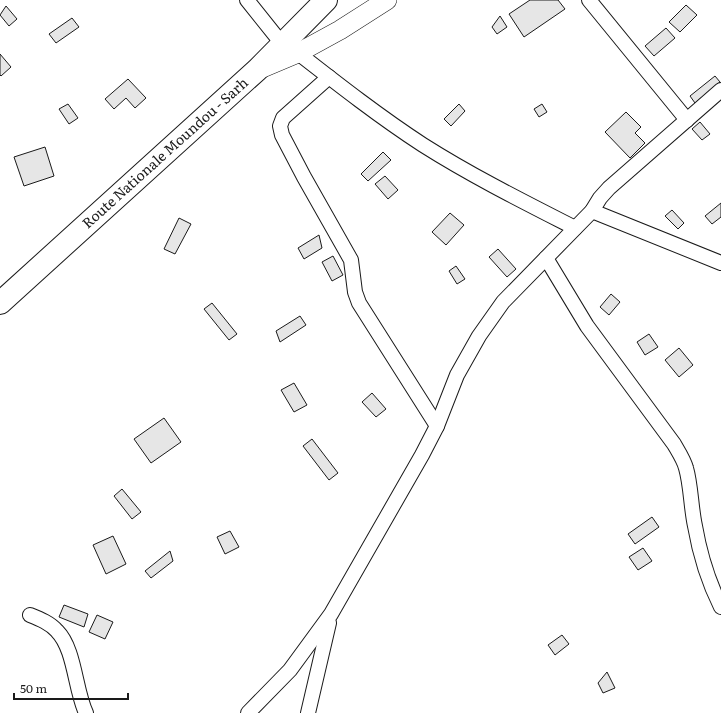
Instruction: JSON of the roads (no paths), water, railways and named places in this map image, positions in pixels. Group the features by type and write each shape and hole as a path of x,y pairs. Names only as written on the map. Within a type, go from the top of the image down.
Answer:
{"highway":[{"name":"Route Nationale Moundou - Sarh","path":"0,302 257,70 290,49 326,0"}],"main road":[{"path":"290,49 340,30 387,0"}],"street":[{"path":"247,0 290,49 394,126 424,146 493,186 575,228"},
{"path":"588,0 687,120"},
{"path":"329,77 283,118 280,126 282,135 304,178 351,260 355,292 359,303 437,426"},
{"path":"248,713 290,670 331,614 422,455 437,426 457,375 479,336 503,302 592,211 600,198 609,188 721,90"},
{"path":"592,211 721,263"},
{"path":"546,258 587,326 674,444 680,455 686,469 701,556 710,584 721,607"},
{"path":"308,713 331,614"},
{"path":"30,615 46,622 57,631 66,644 86,713"}]}
